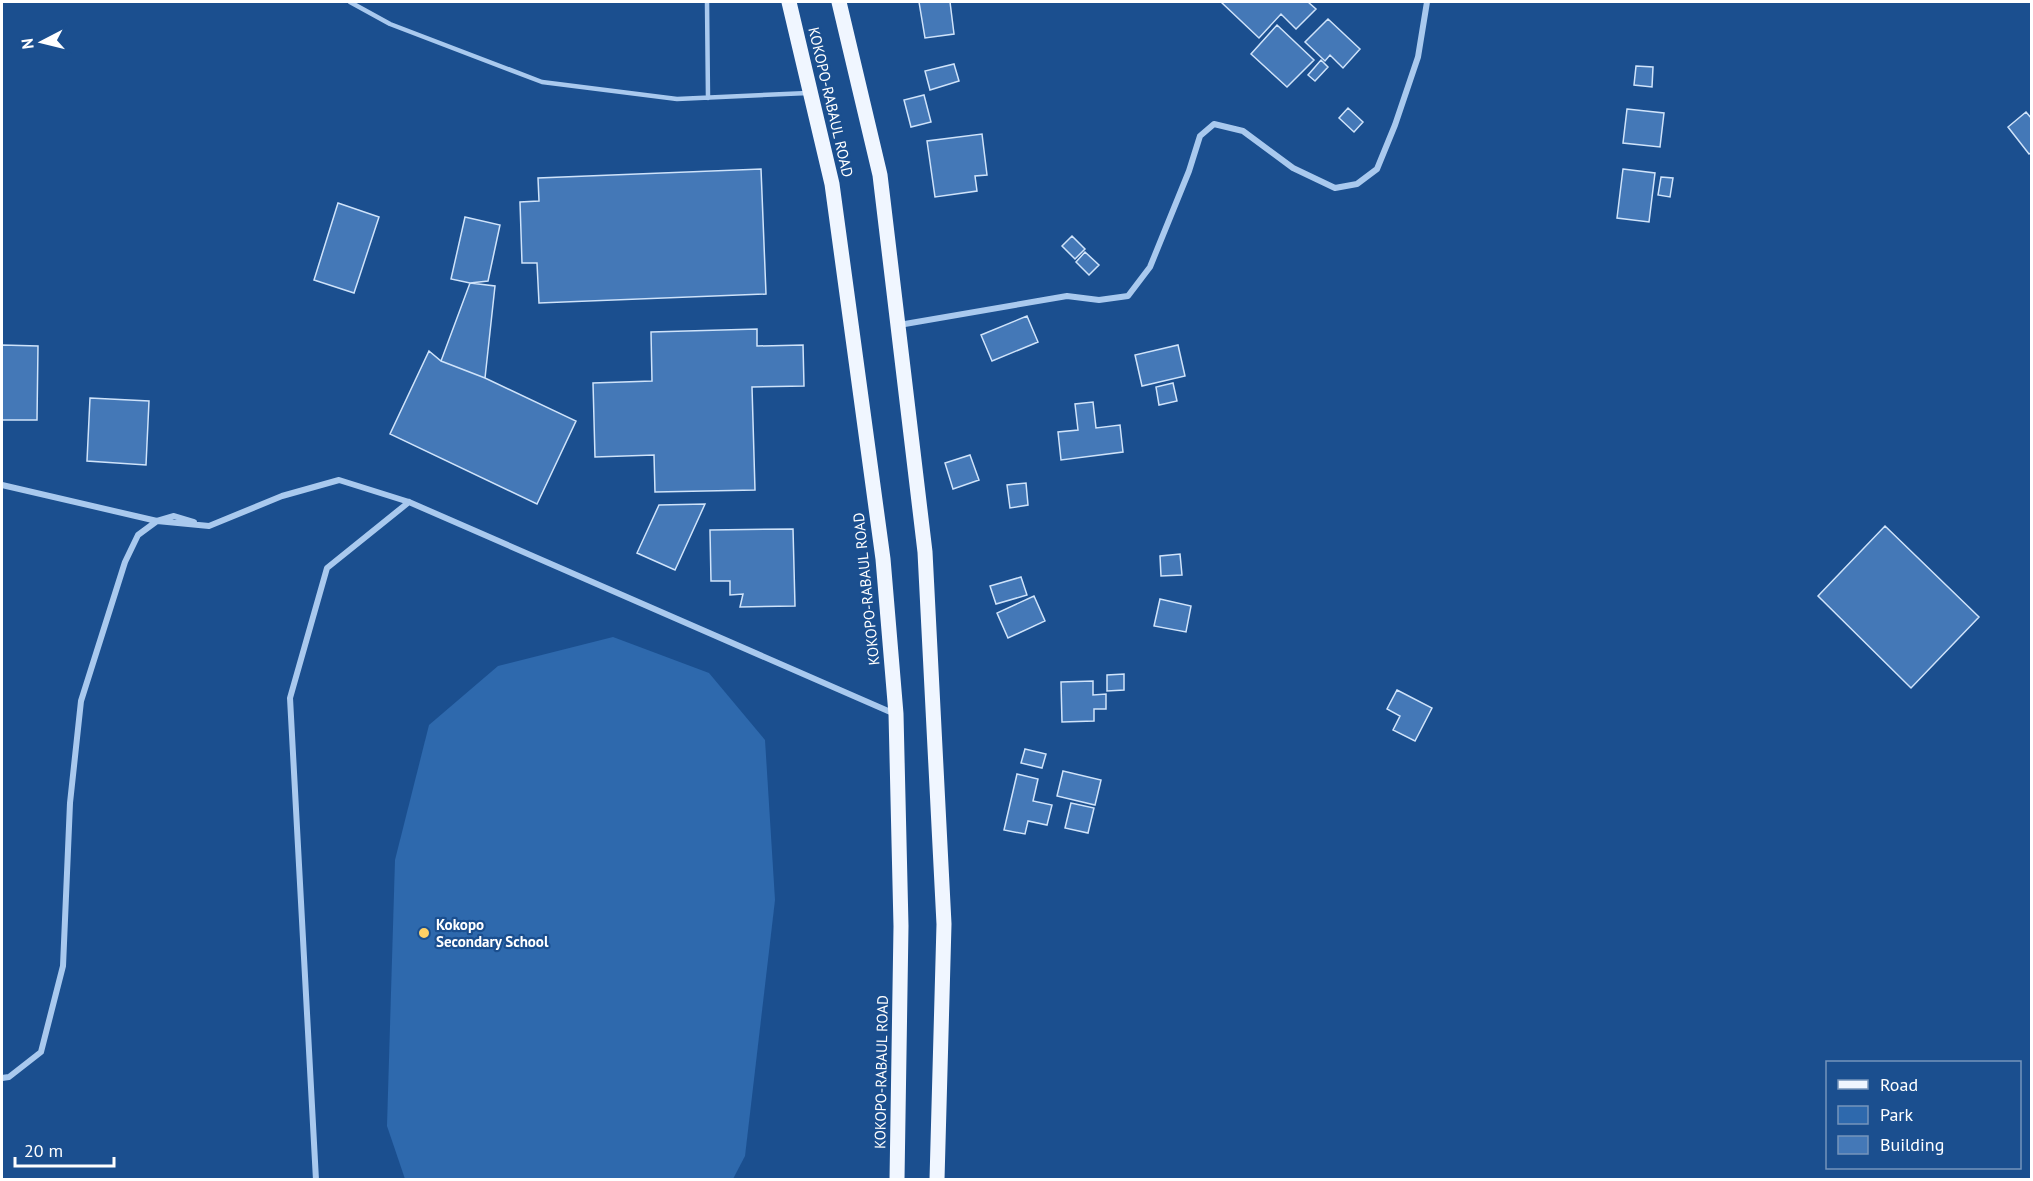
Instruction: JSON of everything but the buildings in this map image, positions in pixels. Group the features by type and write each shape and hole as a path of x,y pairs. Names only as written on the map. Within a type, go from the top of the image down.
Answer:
{"main road":[{"name":"KOKOPO-RABAUL ROAD","path":"789,2 832,184 883,559 896,714 901,926 897,1179"},
{"name":"KOKOPO-RABAUL ROAD","path":"839,2 880,175 925,552 944,924 937,1179"}],"street":[{"path":"898,325 1067,296 1099,300 1128,296 1150,267 1189,171 1200,136 1214,124 1243,131 1293,168 1335,188 1357,183 1377,170 1395,125 1418,57 1427,2"},
{"path":"2,485 157,521 209,526 282,496 339,480 409,502 896,714"},
{"path":"316,1179 290,698 327,568 409,502"},
{"path":"2,1078 9,1077 41,1052 63,966 69,822 81,701 125,562 138,535 157,521"}],"lane":[{"path":"350,2 390,24 542,82 677,99 810,93"},
{"path":"707,2 708,98"}],"green space":[{"path":"613,637 709,673 765,740 775,900 745,1156 733,1179 405,1179 387,1126 395,860 429,725 498,666"}],"place":[{"name":"Kokopo Secondary School","path":"424,933"}]}
